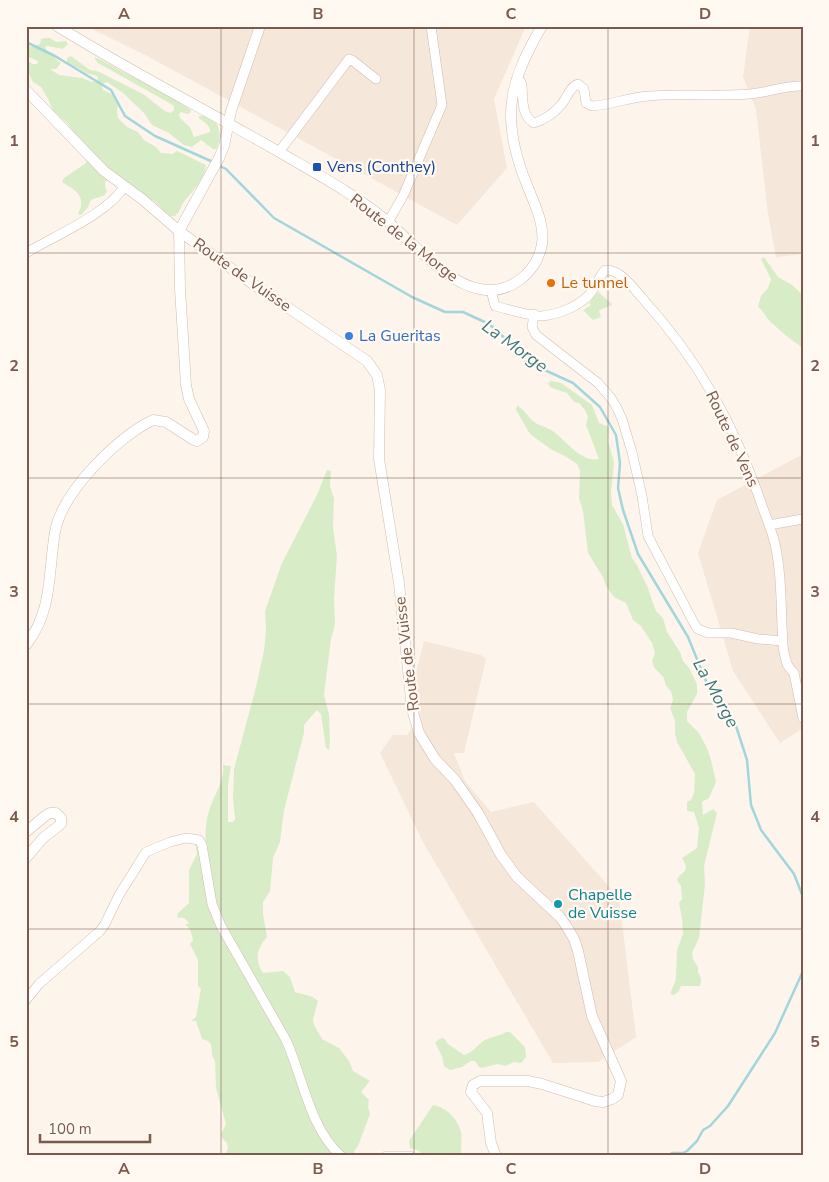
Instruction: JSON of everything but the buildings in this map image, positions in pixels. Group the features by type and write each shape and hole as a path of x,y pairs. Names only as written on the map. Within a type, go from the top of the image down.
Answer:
{"street":[{"name":"Route de la Morge","path":"57,26 332,183 388,222 452,277 470,287 491,290 507,287 524,277 539,256 542,243 540,218 519,162 512,130 511,107 516,80 524,59 542,26"},
{"path":"26,645 36,633 45,609 56,526 68,503 91,469 115,446 153,420 166,422 194,440 201,440 203,437 204,431 189,399 186,385 180,289 179,231 224,146 228,122 260,26"},
{"path":"388,222 403,196 442,105 431,26"},
{"path":"279,152 348,59 352,60 376,79"},
{"path":"516,80 521,82 522,85 524,111 530,121 534,123 546,118 560,106 571,88 578,84 584,89 586,103 592,106 647,96 695,94 735,96 792,86 803,86"},
{"name":"Route de Vuisse","path":"26,90 104,171 179,231 253,284 367,361 377,375 380,390 379,459 399,583 412,708 418,734 435,759 455,780 478,813 501,855 513,872 560,917 574,939 592,1016 620,1076 620,1090 612,1099 601,1102 532,1081 484,1080 476,1082 471,1087 471,1092 487,1113 491,1143 496,1156"},
{"path":"26,253 83,220 119,195 125,186"},
{"name":"Route de Vens","path":"534,314 541,316 568,309 588,296 605,270 611,270 618,274 674,335 694,362 730,425 747,465 775,542 779,568 785,659 789,668 794,673 803,718"},
{"path":"491,290 495,306 534,314 532,327 536,335 598,383 611,398 622,419 632,452 642,496 648,536 698,629 708,633 732,633 758,639 783,641"},
{"path":"769,526 803,519"},
{"path":"26,832 50,813 56,813 62,818 60,824 43,838 26,858"},
{"path":"26,1000 39,984 100,931 119,895 146,852 170,842 186,838 199,840 202,845 212,904 221,926 286,1040 295,1060 308,1102 320,1127 331,1145 341,1156"},
{"path":"386,1156 410,1156"}],"shaded area":[{"path":"86,26 526,26 494,99 507,168 457,225 149,57"},
{"path":"750,26 803,26 803,254 776,257 768,214 756,109 743,77"},
{"path":"803,454 803,728 780,743 733,671 698,553 717,500"},
{"path":"424,641 481,655 486,659 464,753 454,753 465,781 491,812 534,802 619,898 636,1037 598,1062 553,1063 423,842 380,753 393,735 407,735 418,720 416,673"}],"green space":[{"path":"50,38 56,42 66,41 68,44 63,49 45,47 61,63 56,69 50,69 59,75 82,78 92,82 97,81 97,76 86,73 67,63 67,58 71,56 90,70 97,71 143,94 165,111 171,113 174,110 174,106 98,63 95,57 170,96 191,110 188,114 181,112 179,114 180,118 190,127 194,137 210,132 208,126 199,116 205,116 215,121 220,137 216,149 213,149 201,140 192,147 184,145 169,133 152,125 144,113 123,93 107,82 102,86 103,90 116,98 119,103 117,109 118,118 127,127 138,132 144,140 156,147 161,153 172,154 177,151 206,165 201,180 175,216 170,216 154,201 108,180 105,182 107,191 105,195 91,200 81,215 78,214 81,207 79,195 62,182 64,178 86,163 84,146 67,123 53,111 41,87 33,82 26,68 26,60 33,64 37,64 38,61 26,56 26,45 31,47 40,44 41,39"},
{"path":"764,257 778,277 792,285 803,295 803,348 769,320 758,307 761,296 768,288 771,279 761,259"},
{"path":"598,292 612,305 600,310 601,317 593,320 583,310 591,305 589,303"},
{"path":"551,381 561,383 592,405 599,423 609,427 608,441 614,462 611,492 612,505 623,524 632,558 648,588 656,611 663,618 667,632 697,684 697,694 687,712 687,721 699,733 707,748 716,782 709,798 702,802 703,815 713,809 717,813 704,866 705,884 699,938 692,953 698,967 701,984 700,986 681,986 674,995 670,994 676,979 677,950 683,934 679,903 682,899 681,886 677,880 685,871 686,866 682,858 697,848 699,828 694,812 687,811 687,802 691,800 694,793 695,774 677,742 675,721 670,708 673,700 671,691 666,686 664,678 654,667 652,661 655,653 652,643 641,626 633,620 626,603 614,597 606,586 603,577 588,553 583,511 579,498 580,471 577,464 552,450 530,434 516,410 517,405 533,421 552,430 580,455 586,458 599,459 586,425 588,417 585,410 579,403 574,402 567,393 550,387 548,383"},
{"path":"327,470 331,471 330,486 334,499 333,527 337,556 334,599 335,624 331,639 324,695 329,714 329,750 326,748 321,714 317,710 304,725 304,733 284,810 280,842 273,858 270,891 263,902 267,937 259,950 258,963 263,973 283,971 290,977 295,992 313,997 318,1001 313,1019 314,1025 322,1039 339,1048 349,1061 353,1071 370,1081 361,1092 369,1100 370,1114 358,1146 354,1151 356,1156 225,1156 228,1148 221,1134 226,1124 216,1088 215,1061 212,1055 211,1044 202,1039 196,1021 191,1021 196,1017 201,989 198,986 198,960 190,944 193,940 190,929 185,924 189,924 185,918 178,918 177,914 189,903 189,870 197,854 195,843 202,851 206,848 207,820 211,805 221,783 223,765 231,766 228,785 228,822 233,822 235,819 233,798 234,769 264,651 265,611 282,563 317,495"},
{"path":"510,1032 525,1047 526,1057 521,1063 514,1062 505,1066 497,1064 482,1068 475,1061 471,1061 462,1067 450,1070 444,1066 442,1056 435,1043 439,1039 444,1038 448,1044 464,1055 472,1051 484,1040"},
{"path":"433,1105 451,1114 457,1123 461,1132 461,1156 426,1156 410,1148 409,1141"}],"waterway":[{"name":"La Morge","path":"26,42 55,56 111,90 125,116 155,136 213,162"},
{"name":"La Morge","path":"218,165 226,169 274,218 412,297 445,312 463,312 489,324 536,366 573,383 600,407 616,435 620,463 618,488 623,510 638,554 688,637 708,686 736,726 747,760 751,805 761,830 794,874 803,897"},
{"path":"668,1156 672,1153 687,1151 697,1141 703,1130 710,1126 728,1106 775,1033 803,971"}],"place":[{"name":"Vens (Conthey)","path":"317,167"},
{"name":"Le tunnel","path":"551,283"},
{"name":"La Gueritas","path":"349,336"},
{"name":"Chapelle de Vuisse","path":"558,904"}]}
